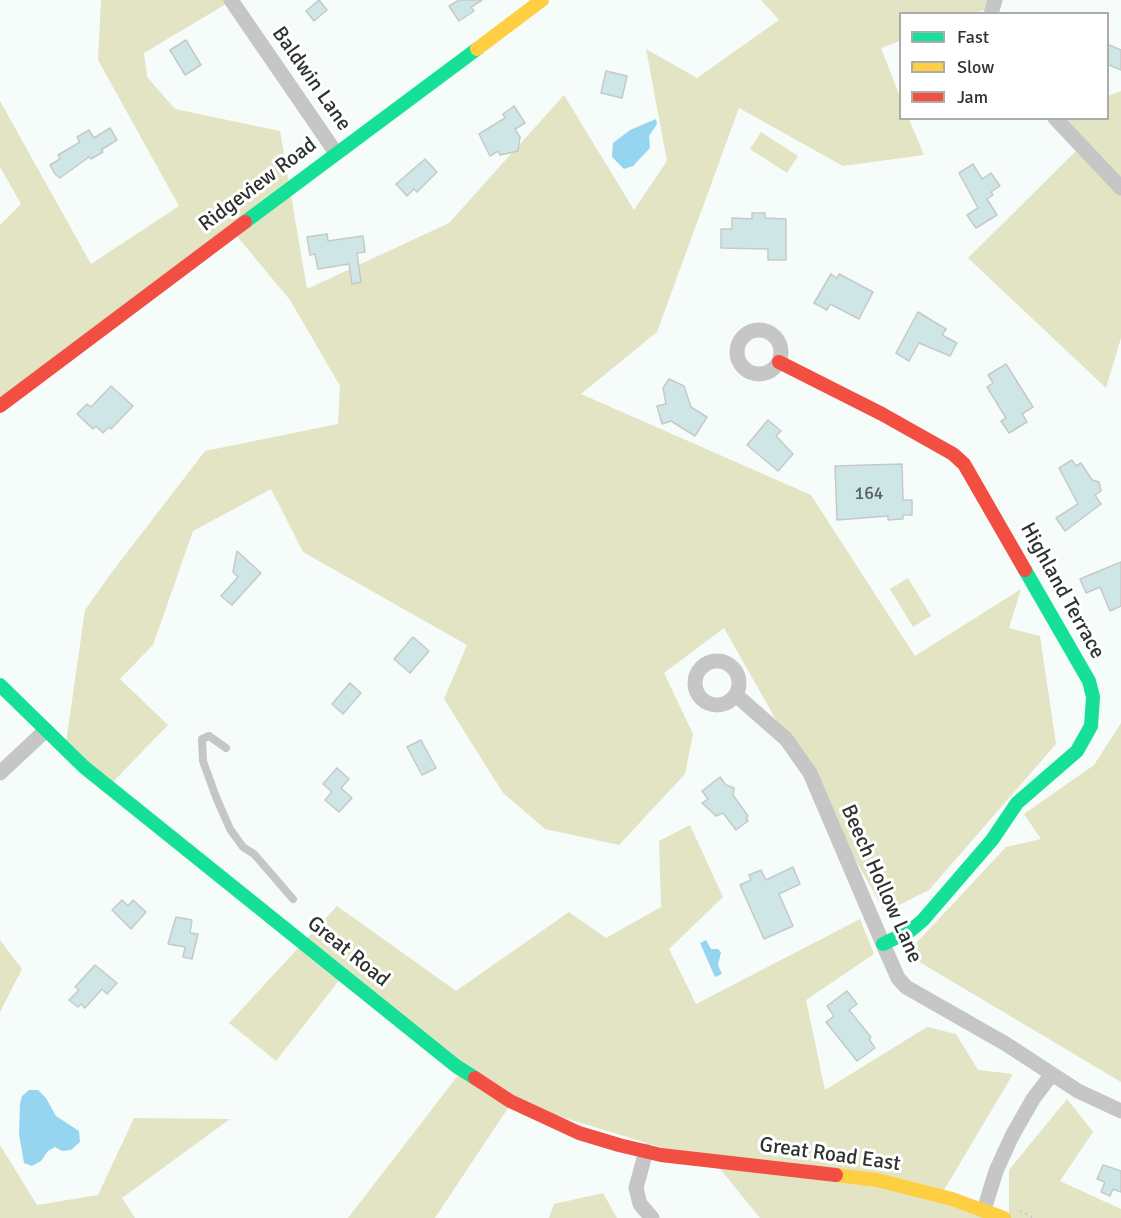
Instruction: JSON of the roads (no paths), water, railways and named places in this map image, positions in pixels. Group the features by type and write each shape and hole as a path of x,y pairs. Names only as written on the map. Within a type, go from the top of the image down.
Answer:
{"street":[{"name":"Baldwin Lane","path":"231,0 336,153"},
{"name":"Ridgeview Road","path":"0,406 542,0"},
{"path":"1057,120 1121,188"},
{"name":"Highland Terrace","path":"779,362 882,414 953,454 964,464 1089,681 1093,697 1091,726 1077,751 1017,802 992,840 923,920 910,931 883,944"},
{"name":"Great Road","path":"0,685 84,767 477,1082 540,1116 579,1132 646,1151"},
{"name":"Beech Hollow Lane","path":"736,695 786,739 810,773 898,978 906,987 1078,1091 1121,1111"},
{"path":"0,773 46,730"},
{"path":"984,1209 996,1171 1012,1136 1033,1099 1052,1074"},
{"path":"646,1151 636,1188 640,1204 652,1218"},
{"name":"Great Road East","path":"646,1151 877,1180 915,1188 984,1209 1004,1218"}],"lane":[{"path":"226,748 209,736 202,739 203,761 230,829 243,847 254,854 293,899"}],"water":[{"path":"656,119 657,124 649,136 650,148 633,166 624,169 612,157 613,143 630,130"},
{"path":"706,940 711,949 718,949 721,952 718,965 722,974 715,977 700,943"},
{"path":"29,1090 38,1090 46,1098 56,1116 79,1131 80,1142 71,1150 62,1151 55,1147 48,1151 41,1161 32,1166 24,1163 19,1134 20,1104 22,1096"}]}
